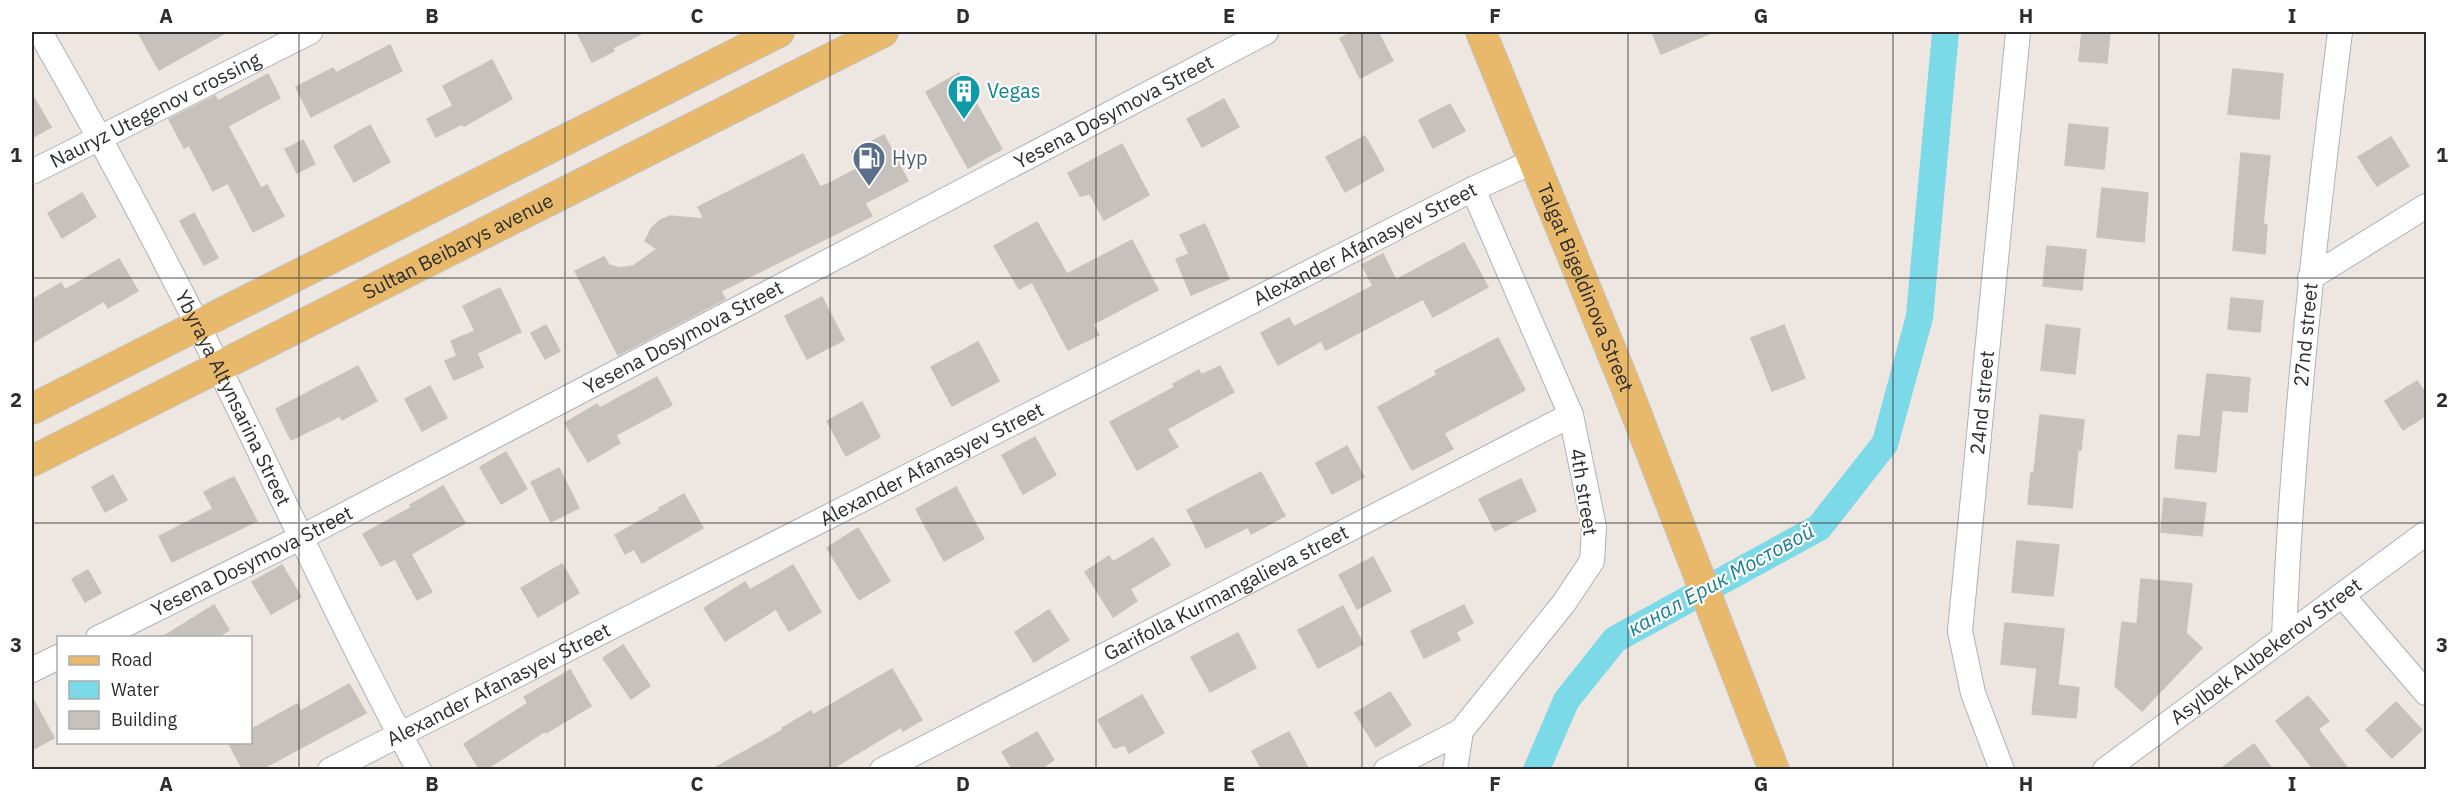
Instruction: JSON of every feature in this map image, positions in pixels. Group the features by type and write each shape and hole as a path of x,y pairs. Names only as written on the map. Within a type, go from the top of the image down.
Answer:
{"main road":[{"path":"32,409 779,32"},
{"name":"Sultan Beibarys avenue","path":"32,461 883,32"},
{"name":"Talgat Bigeldinova Street","path":"1481,32 1716,619 1774,770"}],"street":[{"name":"Ybyraya Altynsarina Street","path":"40,32 101,137 198,325 300,538 419,770"},
{"name":"Nauryz Utegenov crossing","path":"32,172 310,32"},
{"name":"Yesena Dosymova Street","path":"102,636 300,538 1266,32"},
{"name":"24nd street","path":"2002,770 1992,749 1973,693 1960,631 2018,32"},
{"name":"27nd street","path":"2284,638 2287,550 2310,278 2340,32"},
{"name":"Alexander Afanasyev Street","path":"330,770 1473,189 1534,161"},
{"name":"4th street","path":"1461,731 1564,603 1592,561 1594,527 1571,415 1473,189"},
{"path":"2310,278 2427,206"},
{"name":"Garifolla Kurmangalieva street","path":"882,770 1571,415"},
{"name":"Asylbek Aubekerov Street","path":"2105,770 2427,533"},
{"path":"2342,595 2427,693"},
{"path":"32,670 57,658"},
{"path":"1386,770 1461,731"},
{"path":"1455,770 1461,731"}],"water":[{"name":"канал Ерик Мостовой","path":"1932,32 1959,32 1933,319 1897,450 1828,538 1624,650 1578,707 1551,769 1522,770 1555,693 1606,629 1810,517 1873,437 1906,315"}],"building":[{"path":"138,32 227,32 159,70"},
{"path":"577,32 645,32 612,48 614,51 592,62"},
{"path":"1353,32 1378,32 1393,61 1360,78 1340,38"},
{"path":"1652,32 1713,32 1661,54"},
{"path":"2082,32 2110,32 2107,63 2079,61"},
{"path":"390,45 402,71 311,117 296,87 333,68 336,73"},
{"path":"492,60 512,99 464,126 462,124 436,137 427,119 453,106 443,86"},
{"path":"2233,69 2283,74 2279,119 2228,114"},
{"name":"Vegas","path":"959,73 1002,149 968,168 926,92"},
{"path":"268,74 280,98 228,126 261,188 267,185 284,216 253,232 228,183 213,191 189,145 184,148 169,119 215,96 218,101"},
{"path":"32,94 51,127 32,138"},
{"path":"1224,99 1239,127 1202,147 1187,119"},
{"path":"1450,104 1465,131 1433,148 1419,120"},
{"path":"2069,124 2108,128 2104,169 2065,165"},
{"path":"370,125 390,162 354,182 334,146"},
{"path":"884,135 908,181 865,203 872,216 721,291 725,299 618,355 575,271 604,257 609,265 620,268 633,266 657,249 645,241 651,229 659,221 670,216 704,219 698,207 803,154 820,187 830,183 860,167 852,151"},
{"path":"1365,136 1384,170 1345,192 1326,157"},
{"path":"2391,137 2409,166 2377,186 2358,157"},
{"path":"303,140 315,164 297,173 285,149"},
{"path":"1122,144 1149,195 1104,220 1090,194 1080,196 1068,173"},
{"path":"2241,153 2270,156 2263,224 2267,225 2265,254 2233,250"},
{"path":"2102,188 2148,193 2144,242 2097,237"},
{"path":"82,193 96,217 62,238 48,213"},
{"path":"194,213 218,258 204,265 180,221"},
{"path":"1037,222 1067,274 1132,240 1158,290 1093,324 1099,335 1068,350 1032,282 1019,289 994,246"},
{"path":"1205,224 1229,279 1191,295 1176,259 1189,254 1180,235"},
{"path":"1464,243 1488,287 1433,317 1423,299 1326,350 1321,341 1278,365 1261,333 1289,318 1294,327 1373,286 1362,265 1383,254 1396,280"},
{"path":"2047,246 2086,250 2082,290 2043,286"},
{"path":"119,259 138,291 108,308 104,301 32,343 32,300 61,283 65,290"},
{"path":"500,288 521,332 477,353 483,367 454,380 445,361 457,356 451,341 475,331 463,306"},
{"path":"822,297 844,340 807,359 785,316"},
{"path":"2231,298 2263,301 2260,332 2228,329"},
{"path":"546,325 560,351 545,359 531,333"},
{"path":"1784,325 1805,378 1772,391 1751,338"},
{"path":"2046,325 2080,329 2075,374 2041,370"},
{"path":"1498,338 1525,390 1444,433 1453,449 1412,470 1378,407 1437,375 1435,371"},
{"path":"978,342 999,381 952,406 931,367"},
{"path":"358,366 377,401 342,420 340,416 291,440 276,409"},
{"path":"1220,366 1234,392 1167,429 1178,447 1137,470 1110,422 1175,387 1173,384 1199,370 1201,375"},
{"path":"2207,374 2250,378 2247,412 2222,410 2216,472 2175,468 2178,435 2200,437"},
{"path":"657,377 672,405 616,435 620,443 588,462 565,423 597,404 600,408"},
{"path":"2417,381 2427,395 2427,415 2403,430 2385,401"},
{"path":"430,386 447,418 422,431 405,399"},
{"path":"862,402 880,437 846,456 827,421"},
{"path":"2040,415 2084,420 2081,450 2078,450 2072,508 2028,504 2031,473 2034,473"},
{"path":"1035,437 1056,475 1023,494 1002,455"},
{"path":"1347,446 1364,477 1332,494 1316,463"},
{"path":"506,452 527,489 501,504 480,467"},
{"path":"559,468 579,508 551,522 531,482"},
{"path":"1261,472 1285,516 1251,534 1248,527 1206,548 1187,510"},
{"path":"113,475 127,500 105,512 92,487"},
{"path":"234,477 257,521 172,562 159,536 213,509 204,492"},
{"path":"1521,479 1536,511 1495,531 1479,499"},
{"path":"443,486 465,523 411,554 432,592 417,600 395,559 381,566 363,534 412,507 410,505"},
{"path":"956,487 984,539 944,561 916,509"},
{"path":"684,494 703,528 642,563 634,549 625,554 615,535"},
{"path":"2164,498 2206,503 2202,536 2161,532"},
{"path":"858,528 890,581 859,600 827,548"},
{"path":"1153,538 1170,565 1130,589 1137,601 1113,617 1085,572 1109,556 1113,562"},
{"path":"2017,541 2059,545 2053,596 2012,592"},
{"path":"1373,557 1391,591 1357,609 1339,575"},
{"path":"562,564 579,593 538,617 521,588"},
{"path":"282,565 301,597 271,614 252,582"},
{"path":"793,565 821,612 789,631 776,609 725,641 704,608 745,582 750,590"},
{"path":"88,570 101,593 85,602 72,579"},
{"path":"2141,579 2192,584 2186,633 2202,648 2142,711 2115,686 2122,622 2137,624"},
{"path":"214,605 229,630 219,636 164,636"},
{"path":"1464,605 1473,623 1456,632 1460,640 1424,658 1411,631"},
{"path":"1343,606 1363,644 1318,668 1298,630"},
{"path":"1049,610 1069,640 1034,662 1015,632"},
{"path":"2005,623 2064,629 2058,685 2079,688 2076,718 2032,714 2037,668 2001,664"},
{"path":"1238,633 1256,668 1210,692 1191,657"},
{"path":"623,645 650,686 631,699 603,658"},
{"path":"892,669 922,720 903,731 901,727 830,770 711,770 783,730 782,728 811,711 813,715"},
{"path":"570,670 591,706 546,733 545,731 485,770 480,770 464,744 528,703 524,697"},
{"path":"349,684 366,713 260,770 243,770 229,744 252,744 252,729 297,704 301,711"},
{"path":"1390,692 1411,725 1376,747 1355,713"},
{"path":"1142,695 1164,733 1129,753 1125,745 1114,748 1098,720"},
{"path":"2308,696 2329,721 2318,729 2349,770 2314,770 2276,721"},
{"path":"32,697 54,738 32,750"},
{"path":"2396,702 2422,730 2392,758 2366,730"},
{"path":"1037,732 1054,760 1038,770 1013,770 1002,752"},
{"path":"1289,732 1309,770 1262,770 1252,751"},
{"path":"2254,744 2273,770 2219,770"}],"place":[{"name":"Vegas","path":"964,120"},
{"name":"Нур","path":"869,187"}]}
